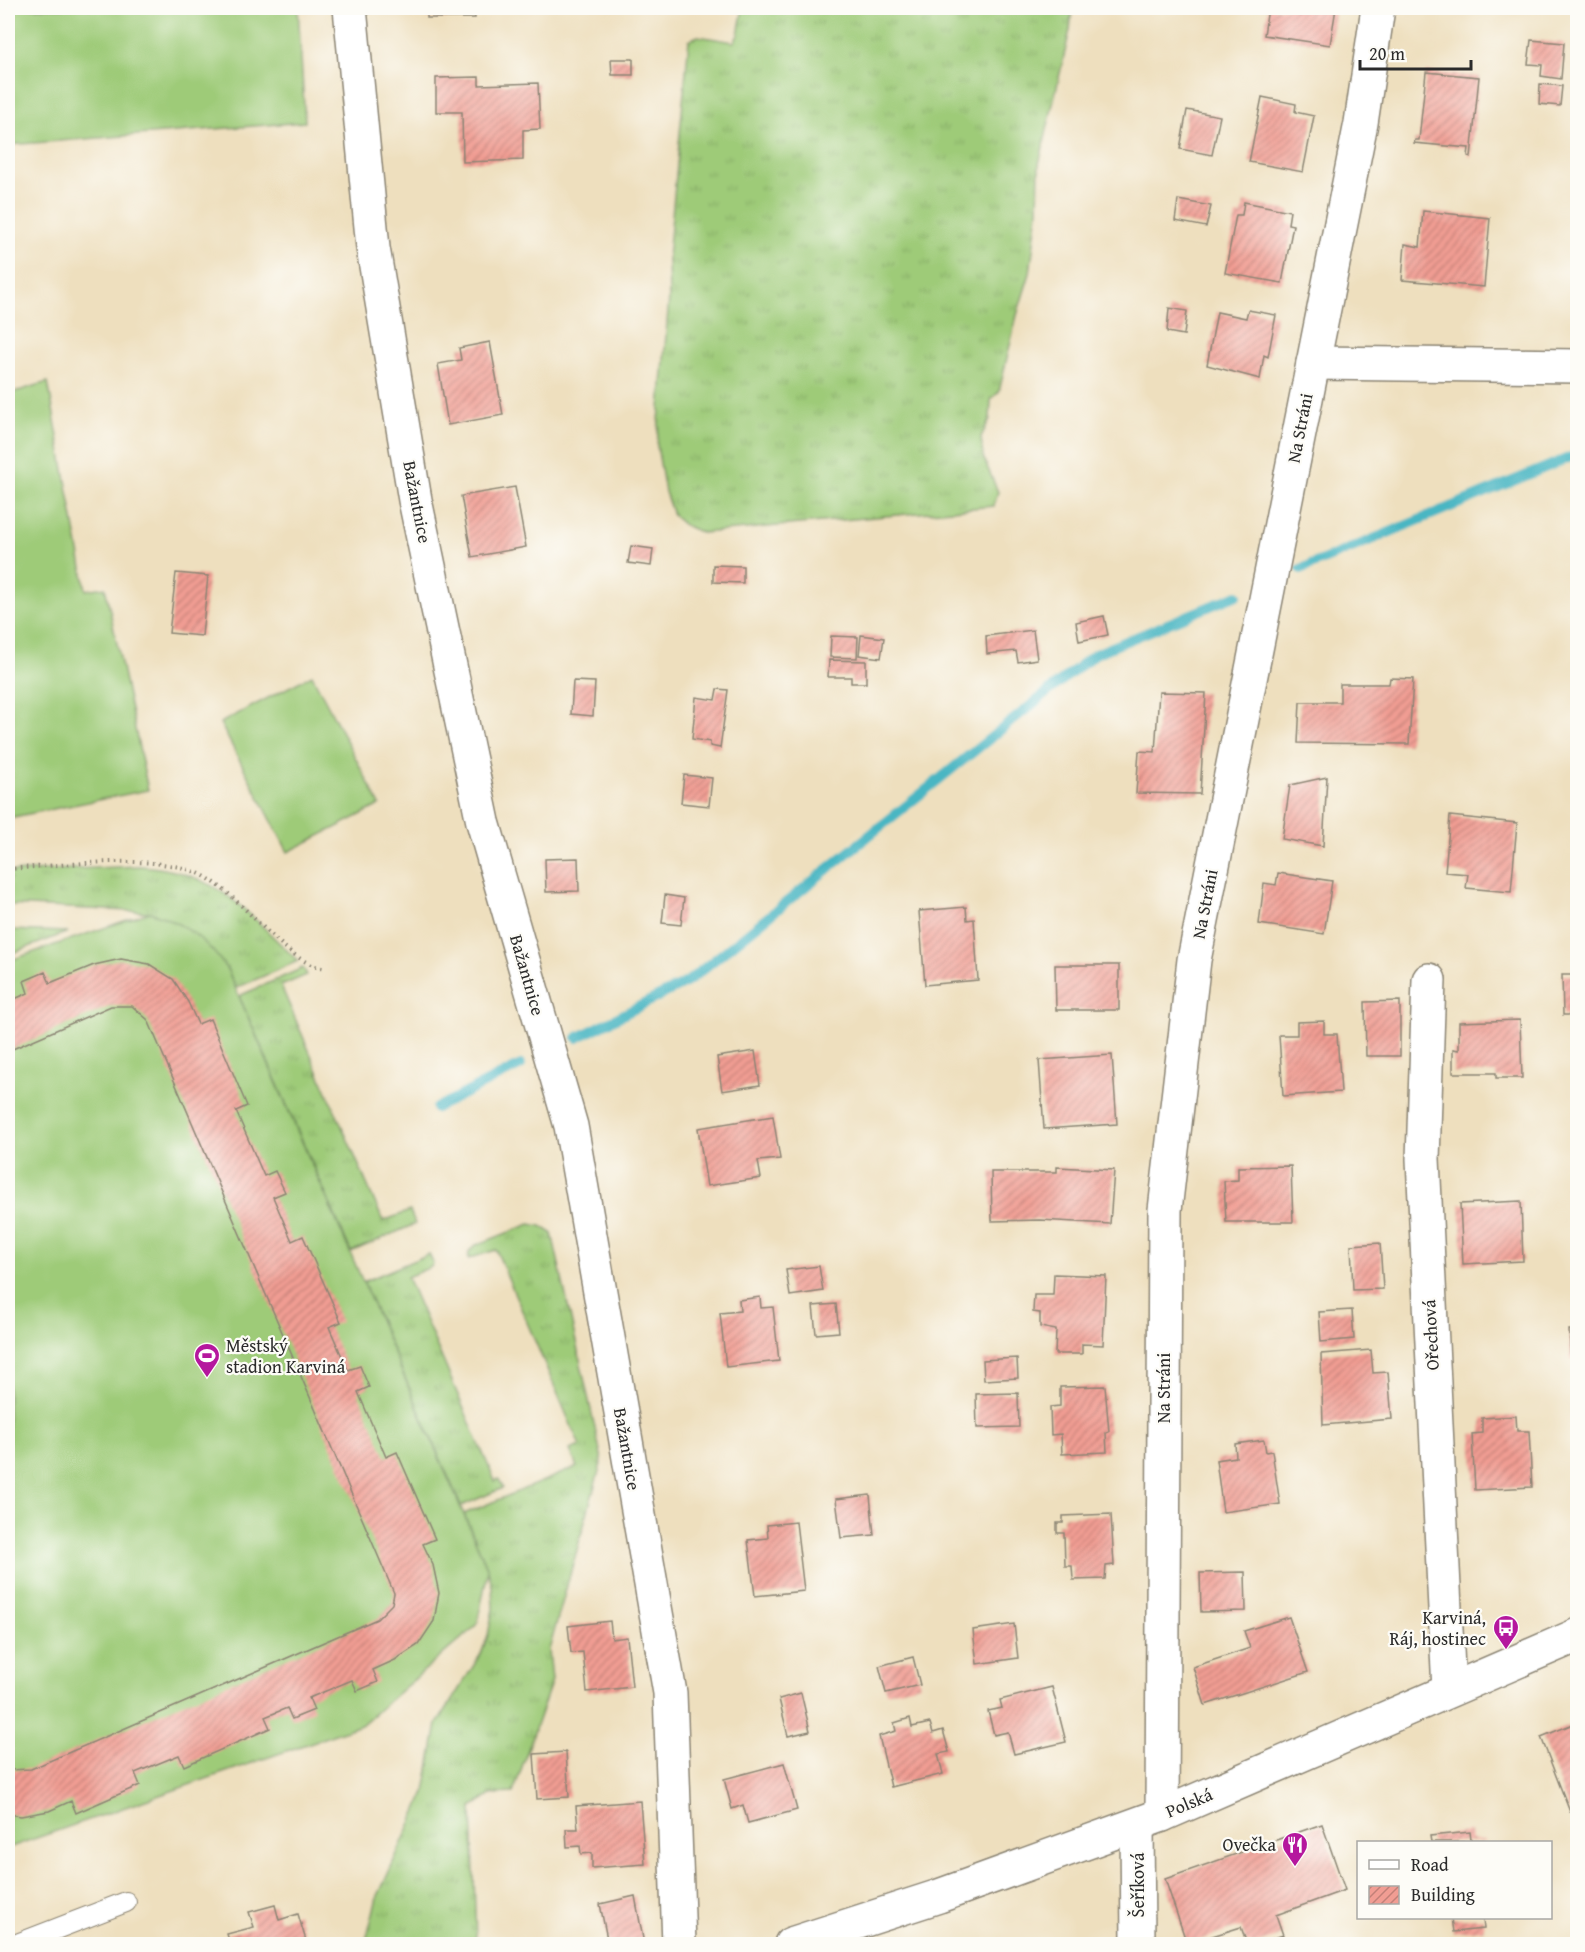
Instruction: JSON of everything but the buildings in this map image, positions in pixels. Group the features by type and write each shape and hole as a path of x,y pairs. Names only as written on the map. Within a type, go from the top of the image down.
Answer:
{"street":[{"name":"Bažantnice","path":"350,8 373,248 415,500 483,822 571,1126 670,1693 680,1944"},
{"name":"Na Stráni","path":"1150,1820 1165,1210 1194,960 1360,123 1378,8"},
{"path":"1313,363 1578,366"},
{"name":"Ořechová","path":"1429,980 1423,1159 1449,1690"},
{"name":"Polská","path":"790,1944 939,1896 1150,1820 1578,1635"},
{"name":"Šeříková","path":"1138,1944 1150,1820"}],"lane":[{"path":"17,1944 126,1902"}],"path":[{"path":"8,869 168,864 201,874 249,910 292,953 310,966 323,968"}],"green space":[{"path":"8,8 298,8 305,122 8,145"},
{"path":"743,8 1072,8 1070,30 1039,164 1038,211 1030,273 1017,315 999,392 991,399 990,419 981,437 983,457 998,492 994,506 702,533 684,525 673,515 665,492 657,446 669,298 668,258 689,40 698,36 734,42 738,35"},
{"path":"48,382 86,590 105,587 148,790 8,818 8,394"},
{"path":"312,675 380,805 288,852 220,723"},
{"path":"140,866 167,869 210,885 245,910 298,961 236,988 228,971 150,912 8,905 8,872"},
{"name":"Městský stadion Karviná","path":"150,912 194,934 212,950 228,971 488,1570 477,1625 361,1725 8,1848 8,961"},
{"path":"8,930 68,932 8,955"},
{"path":"303,968 307,975 281,986 383,1221 410,1211 415,1224 351,1252 239,996"},
{"path":"530,1224 541,1226 552,1233 602,1460 549,1650 552,1680 513,1793 492,1794 472,1807 476,1944 365,1944 377,1898 425,1792 437,1724 481,1654 488,1635 493,1609 492,1586 488,1570 464,1514 577,1467 570,1450 580,1446 496,1250 468,1259 469,1252 474,1246"},
{"path":"429,1254 433,1263 431,1267 407,1277 495,1481 499,1479 503,1488 461,1506 363,1282"}],"waterway":[{"path":"1301,569 1578,454"},
{"path":"577,1038 687,982 1095,654 1237,595"},
{"path":"436,1108 521,1065"}],"place":[{"name":"Městský stadion Karviná","path":"207,1379"},
{"name":"Karviná, Ráj, hostinec","path":"1506,1651"},
{"name":"Ovečka","path":"1295,1868"}]}
